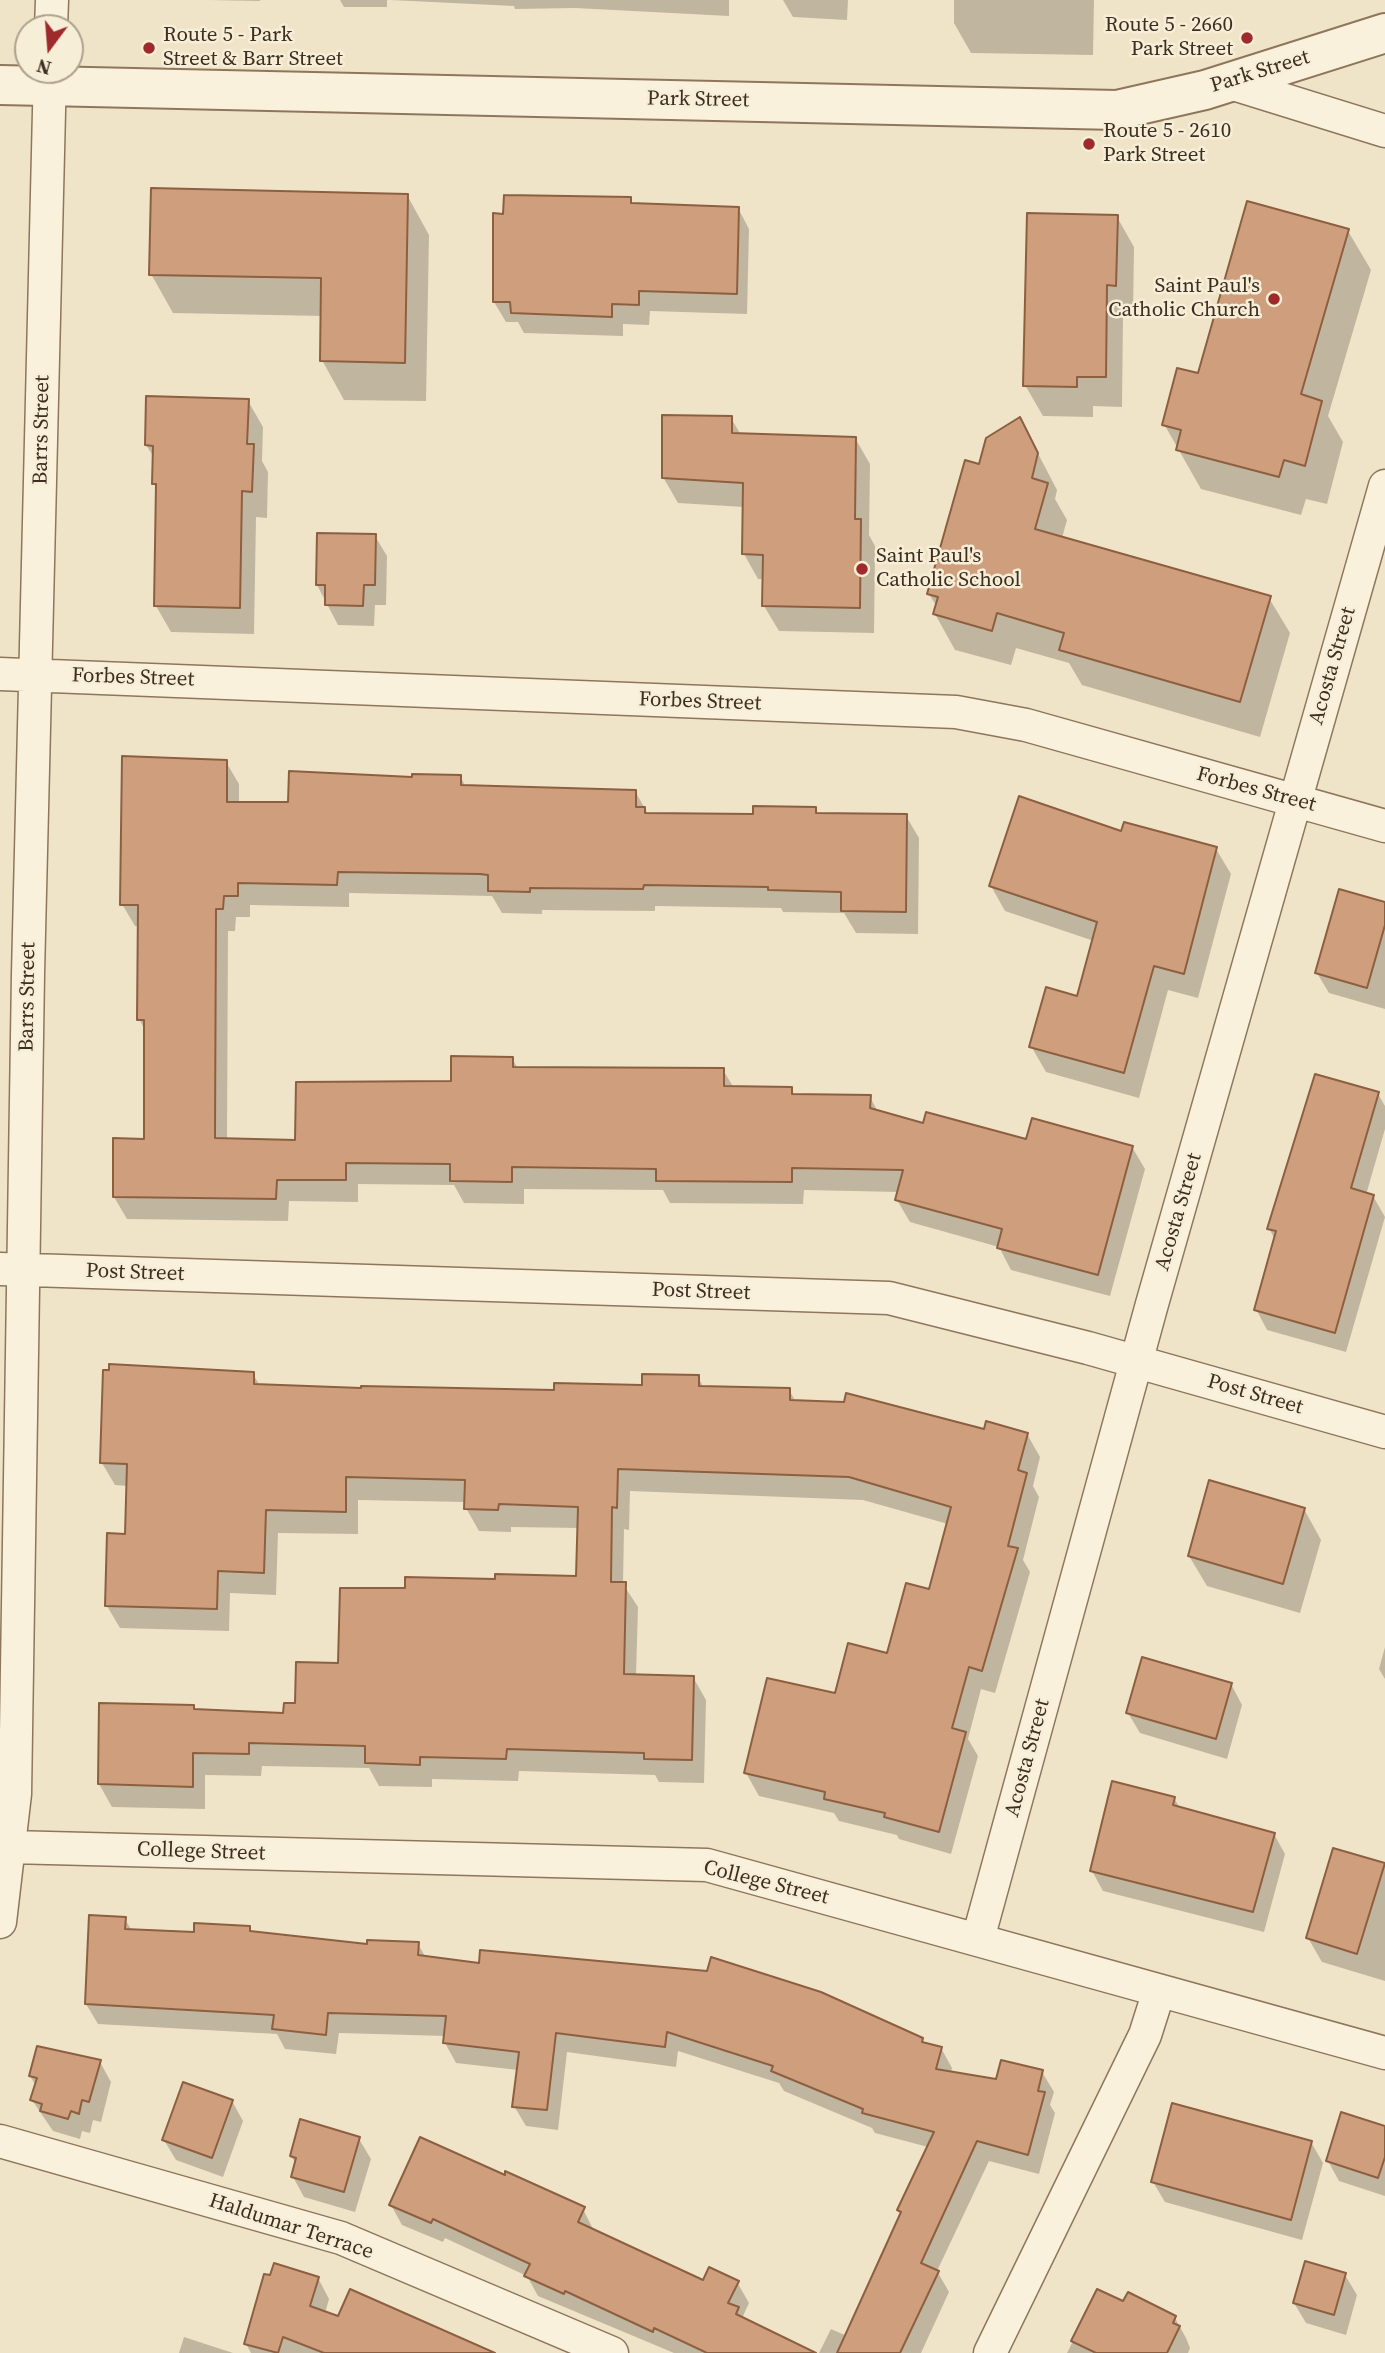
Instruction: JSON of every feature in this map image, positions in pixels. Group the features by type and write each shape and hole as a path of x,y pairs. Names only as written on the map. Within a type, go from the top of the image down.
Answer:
{"street":[{"name":"Park Street","path":"84,79 1117,110 1227,82 1385,33"},
{"path":"1227,82 1385,131"},
{"name":"Barrs Street","path":"0,1922 5,1846 15,1794 11,1269 35,675 50,84"},
{"name":"Acosta Street","path":"978,1939 1137,1362 1385,486"},
{"name":"Forbes Street","path":"0,674 956,712 1026,724 1385,826"},
{"name":"Post Street","path":"11,1269 889,1298 1137,1362 1385,1432"},
{"name":"College Street","path":"5,1846 707,1866 1385,2053"},
{"path":"990,2353 1145,2035 1159,1991"},
{"name":"Haldumar Terrace","path":"0,2141 341,2238 612,2353"}],"building":[{"path":"151,188 408,194 405,363 320,361 321,278 149,275"},
{"path":"504,195 631,197 631,203 739,207 737,294 639,291 639,305 612,304 612,317 511,313 510,302 493,302 493,213 503,214"},
{"name":"Saint Paul's Catholic Church","path":"1247,201 1349,229 1301,394 1322,401 1305,466 1284,460 1279,477 1176,450 1181,430 1162,425 1177,368 1198,373"},
{"path":"1027,213 1118,215 1116,286 1107,285 1106,377 1077,377 1077,387 1023,386"},
{"path":"146,396 249,399 247,444 254,444 252,492 242,491 240,608 154,606 156,484 152,484 153,446 145,445"},
{"path":"662,415 732,416 732,433 856,437 855,519 861,519 860,608 762,606 763,555 742,554 743,483 662,478"},
{"path":"1020,417 1038,453 1032,478 1048,483 1035,529 1271,596 1240,702 1059,650 1064,633 997,613 992,631 933,614 938,597 927,594 965,460 979,464 986,438"},
{"path":"317,533 376,534 375,585 364,585 363,606 325,605 325,585 316,585"},
{"path":"122,756 227,760 227,802 288,802 289,771 412,777 412,774 461,775 461,785 636,790 636,807 645,807 645,813 753,814 753,806 816,807 816,813 907,814 906,912 841,911 841,892 768,890 768,887 644,885 643,889 530,888 530,892 488,891 488,875 480,874 338,872 337,885 238,883 238,896 224,896 223,909 216,909 215,1138 295,1140 296,1082 451,1081 451,1056 513,1057 513,1067 724,1068 724,1086 792,1087 792,1094 871,1095 870,1108 923,1123 926,1112 1026,1139 1032,1118 1133,1146 1098,1275 997,1248 1002,1229 895,1200 903,1170 792,1168 792,1182 656,1181 656,1169 512,1167 512,1182 450,1181 450,1164 346,1163 346,1180 277,1180 276,1199 113,1197 113,1138 144,1139 144,1020 137,1020 138,905 120,905"},
{"path":"1019,796 1121,831 1124,822 1217,847 1184,974 1154,966 1124,1073 1029,1047 1046,987 1077,996 1097,922 989,886"},
{"path":"1339,889 1385,902 1385,925 1367,988 1315,973"},
{"path":"1315,1074 1379,1092 1351,1188 1374,1195 1335,1333 1254,1310 1276,1231 1267,1229"},
{"path":"109,1364 254,1372 254,1384 361,1388 554,1390 554,1383 642,1385 642,1374 699,1375 699,1386 790,1388 790,1400 844,1402 846,1393 984,1429 986,1421 1028,1433 1018,1470 1027,1473 1008,1546 1018,1548 982,1671 969,1667 952,1728 966,1732 939,1832 884,1817 885,1813 824,1799 825,1792 744,1773 767,1678 835,1693 848,1643 887,1653 906,1583 929,1589 951,1507 849,1477 618,1469 617,1508 612,1507 611,1582 626,1582 624,1674 694,1676 692,1760 644,1759 644,1753 507,1749 506,1759 420,1757 420,1765 365,1763 365,1746 249,1743 249,1754 193,1753 193,1787 98,1784 99,1703 194,1705 194,1709 283,1713 284,1703 295,1703 296,1662 338,1663 340,1588 405,1588 405,1577 495,1579 495,1574 576,1576 578,1507 499,1504 498,1510 464,1509 465,1480 346,1477 346,1512 266,1510 264,1573 218,1571 217,1609 105,1606 107,1533 125,1534 127,1464 100,1463 103,1370 109,1370"},
{"path":"1209,1480 1305,1508 1283,1584 1188,1556"},
{"path":"1142,1657 1232,1683 1216,1739 1126,1713"},
{"path":"1112,1781 1175,1797 1173,1805 1275,1833 1253,1912 1090,1871"},
{"path":"1333,1848 1385,1863 1357,1954 1306,1938"},
{"path":"89,1915 126,1917 125,1929 194,1932 194,1923 250,1926 250,1931 367,1944 367,1940 419,1942 418,1955 479,1963 480,1950 707,1971 711,1957 821,1992 923,2038 922,2042 942,2047 936,2069 996,2079 1001,2060 1043,2070 1038,2091 1045,2092 1028,2155 977,2141 921,2263 939,2271 900,2353 837,2353 901,2212 897,2210 934,2132 862,2113 863,2109 771,2071 773,2066 667,2032 665,2047 556,2033 547,2110 512,2107 519,2052 443,2043 446,2016 328,2013 326,2035 272,2029 274,2015 85,2004"},
{"path":"37,2046 101,2060 89,2102 82,2100 79,2114 71,2111 68,2119 40,2111 42,2104 30,2100 37,2078 29,2076"},
{"path":"183,2082 233,2100 212,2158 162,2140"},
{"path":"1172,2103 1312,2141 1291,2220 1151,2182"},
{"path":"1341,2112 1385,2126 1385,2157 1378,2178 1326,2161"},
{"path":"300,2119 360,2137 344,2192 291,2177 296,2158 290,2156"},
{"path":"420,2137 585,2207 578,2222 703,2280 709,2267 739,2281 728,2303 739,2307 736,2314 816,2353 707,2353 654,2328 653,2332 565,2291 564,2294 524,2276 530,2264 433,2219 431,2223 389,2205"},
{"path":"1305,2261 1346,2273 1334,2315 1293,2303"},
{"path":"274,2263 319,2277 310,2306 338,2316 350,2289 495,2353 324,2353 283,2337 278,2353 244,2344 264,2274 270,2275"},
{"path":"1097,2289 1123,2301 1128,2292 1176,2316 1173,2323 1180,2326 1167,2353 1096,2353 1071,2341"}],"place":[{"name":"Route 5 - 2660 Park Street","path":"1247,38"},
{"name":"Route 5 - Park Street & Barr Street","path":"149,48"},
{"name":"Route 5 - 2610 Park Street","path":"1089,144"},
{"name":"Saint Paul's Catholic Church","path":"1274,299"},
{"name":"Saint Paul's Catholic School","path":"862,569"}]}
